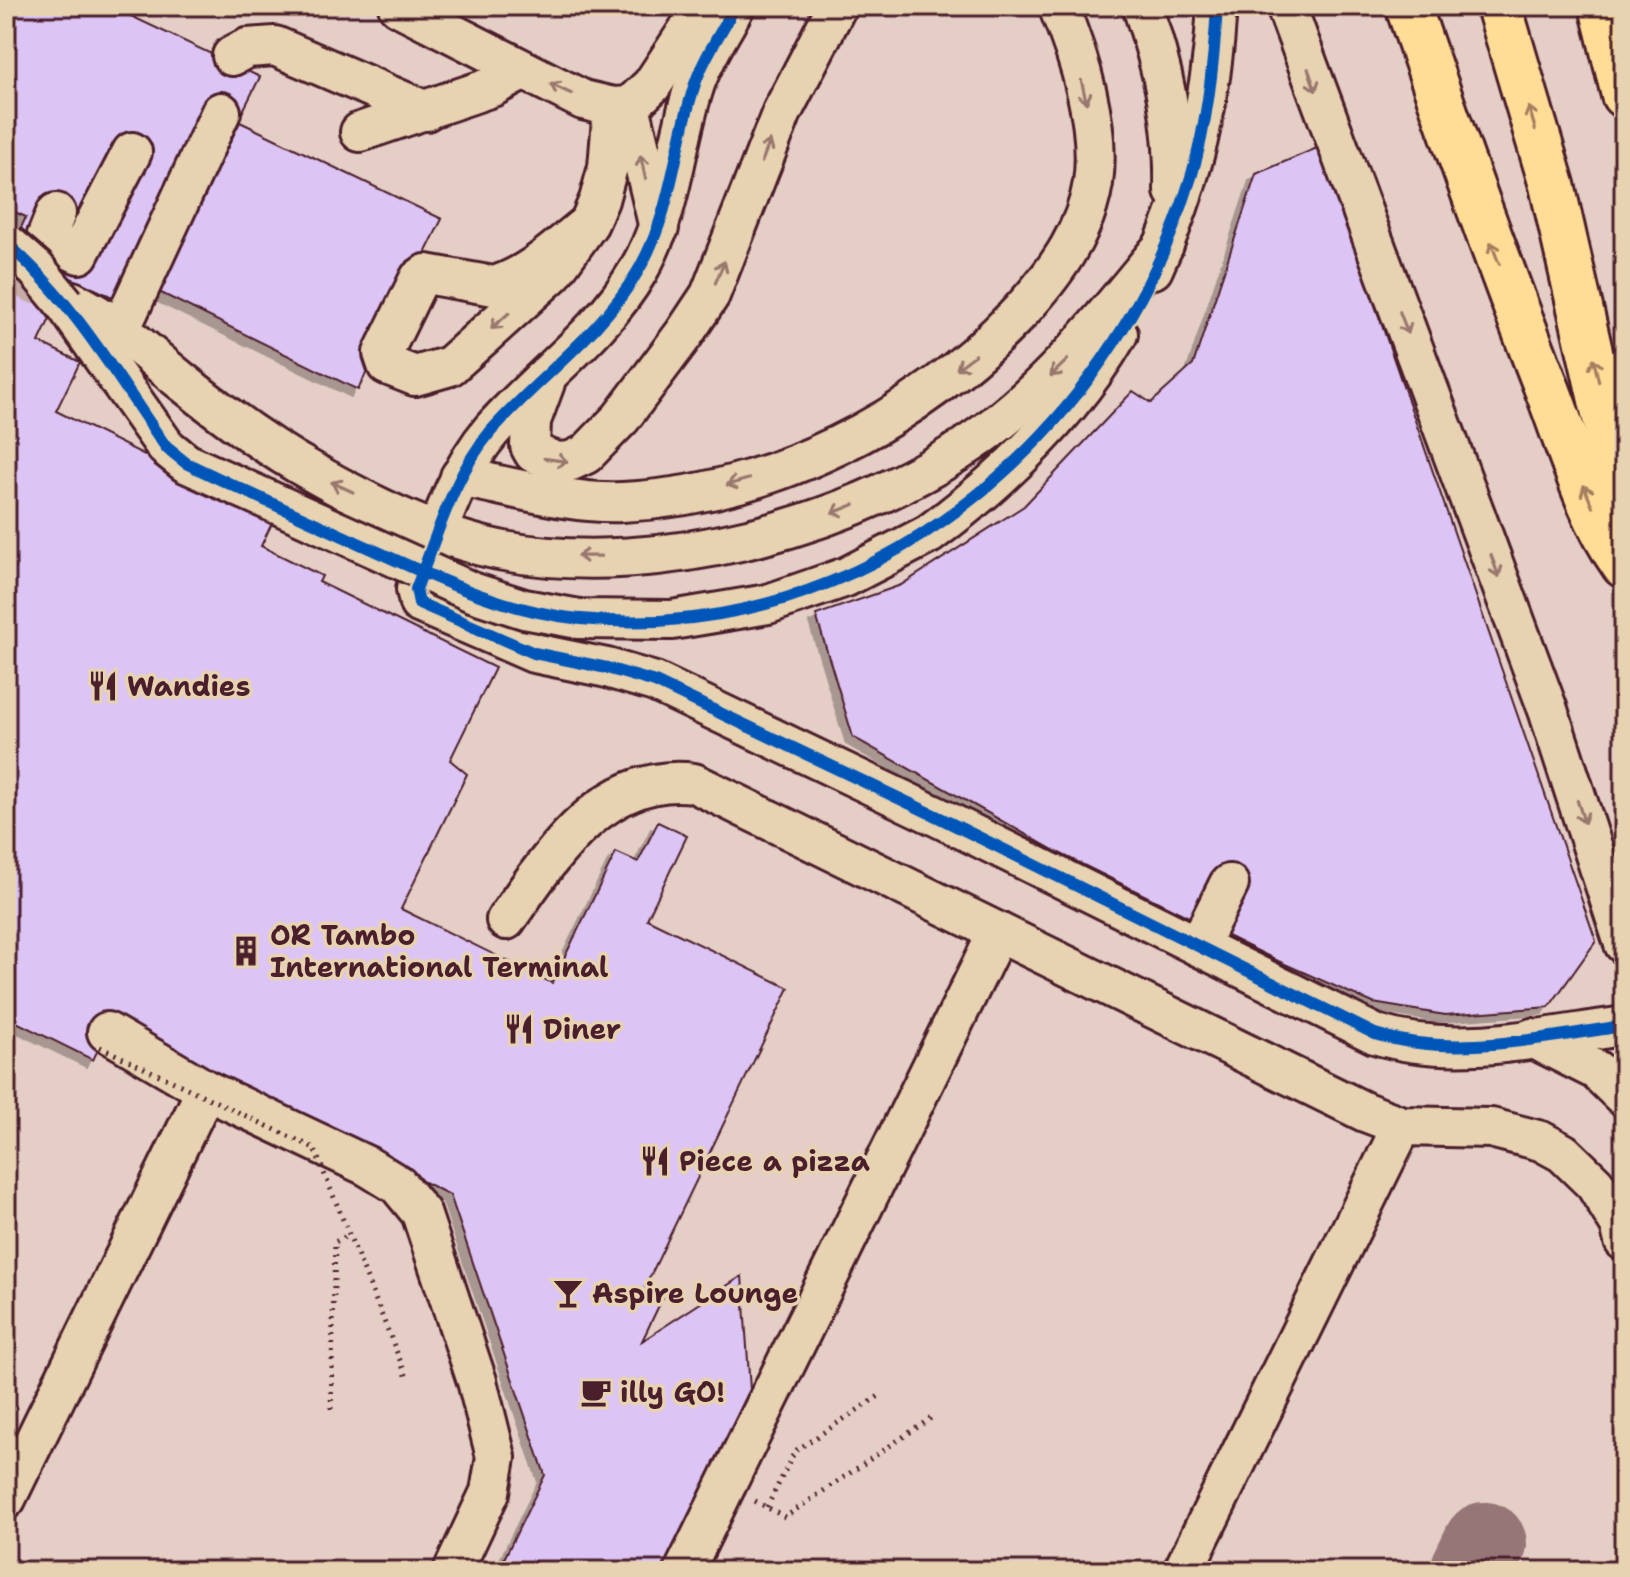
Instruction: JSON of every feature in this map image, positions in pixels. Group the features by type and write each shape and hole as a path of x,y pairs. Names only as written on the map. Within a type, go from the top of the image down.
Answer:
{"highway":[{"path":"1408,6 1483,224 1573,457 1597,517 1624,565"},
{"path":"1499,6 1552,185 1624,501"},
{"path":"1602,6 1624,95"}],"street":[{"path":"398,6 583,100 622,106"},
{"path":"589,223 545,258 505,283 494,286 426,274 419,279 383,353 387,365 415,376 450,366 553,273 589,223 608,167 622,106 652,85 704,6"},
{"path":"735,6 694,85 669,198 659,228 619,300 589,337 490,433 460,477 416,589 416,596 424,607 534,653 655,682 1198,946 1348,1023 1397,1040 1451,1047 1624,1026"},
{"path":"548,376 531,421 530,446 545,459 571,461 599,444 621,418 710,295 787,100 837,6"},
{"path":"460,477 599,502 648,499 734,484 809,458 884,422 983,349 1039,291 1063,259 1088,206 1093,183 1092,127 1058,6"},
{"path":"72,301 121,328 248,433 317,475 439,531 504,551 646,556 710,547 827,515 930,469 989,429 1095,332 1169,235 1171,114 1164,75 1142,6"},
{"path":"6,243 36,269 65,304 177,458 427,574 524,609 579,619 632,622 732,613 833,582 929,534 987,488 1031,445 1078,389 1113,342 1169,235 1192,173 1205,120 1217,6"},
{"path":"1286,6 1548,710 1624,944"},
{"path":"232,56 247,48 275,46 426,111"},
{"path":"360,132 492,87 522,71"},
{"path":"622,106 659,228"},
{"path":"121,328 221,112"},
{"path":"56,213 46,238 79,254 132,152"},
{"path":"506,920 551,859 601,808 633,788 678,781 712,791 1351,1105 1402,1126 1491,1128 1541,1141 1563,1153 1595,1184 1620,1225 1624,1241"},
{"path":"1198,946 1229,884"},
{"path":"684,1571 998,932"},
{"path":"1532,1038 1596,1070 1624,1097"},
{"path":"103,1039 367,1166 398,1185 421,1213 477,1381 496,1457 490,1492 453,1571"},
{"path":"6,1499 206,1090"},
{"path":"1183,1571 1402,1126"}],"path":[{"path":"103,1039 314,1148 408,1380"},
{"path":"331,1409 335,1242 349,1235"},
{"path":"767,1507 795,1451 882,1394"},
{"path":"745,1495 785,1517 931,1418"}],"building":[{"path":"6,6 110,6 260,77 143,311 49,268 19,232 26,217 6,208"},
{"path":"240,122 442,219 358,390 155,290"},
{"path":"1324,145 1335,190 1596,941 1549,1007 1445,1015 1373,1003 1278,961 1057,852 853,737 816,615 901,585 1024,506 1133,391 1151,403 1193,365 1256,174"},
{"name":"OR Tambo International Terminal","path":"6,268 61,295 39,342 80,362 56,411 274,519 261,546 322,576 319,582 495,668 450,760 467,774 401,909 552,983 616,852 638,862 658,822 687,836 647,919 789,988 645,1287 664,1295 642,1341 742,1276 752,1418 693,1571 498,1571 545,1475 450,1195 110,1025 93,1060 6,1017"}],"taxiway":[{"path":"1472,1571 1485,1544"}],"tunnel":[{"path":"6,271 58,295"}],"cycle path":[{"path":"735,6 698,76 665,204 638,271 606,316 491,431 466,467 416,589 419,603 534,653 607,668 655,682 938,817 1375,1034 1437,1045 1500,1044 1624,1026"},
{"path":"6,243 73,314 166,447 186,463 419,570 498,601 581,619 685,619 785,598 878,560 963,506 1039,438 1103,359 1155,270 1198,154 1209,91 1217,6"}],"place":[{"name":"Wandies","path":"103,686"},
{"name":"OR Tambo International Terminal","path":"246,951"},
{"name":"Diner","path":"519,1029"},
{"name":"Piece a pizza","path":"655,1161"},
{"name":"Aspire Lounge","path":"568,1293"},
{"name":"illy GO!","path":"596,1392"}]}
